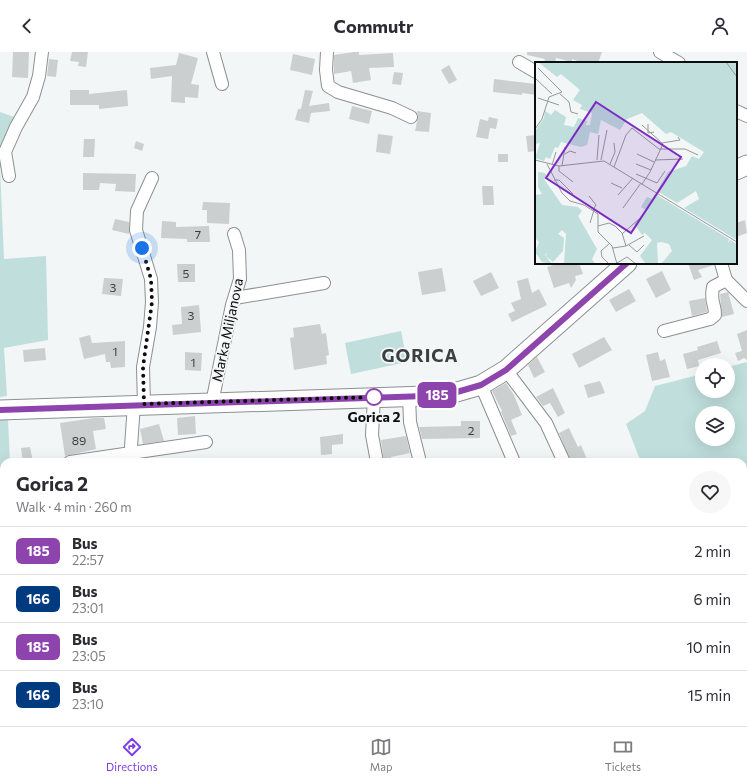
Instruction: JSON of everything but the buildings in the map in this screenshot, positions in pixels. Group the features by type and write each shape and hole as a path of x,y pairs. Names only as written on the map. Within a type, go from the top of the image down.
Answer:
{"main road":[{"path":"737,169 747,164"},
{"path":"0,410 139,404 409,396 457,392 481,385 506,370 626,264"}],"street":[{"path":"9,176 5,152 16,127 33,97 39,76 42,52"},
{"path":"213,52 222,84"},
{"path":"327,52 326,70 328,86 338,92 392,108 411,117"},
{"path":"660,52 677,62"},
{"path":"519,62 535,71"},
{"path":"737,111 747,116"},
{"path":"152,178 137,211 136,230 151,279 152,302 131,458 206,442"},
{"name":"Marka Miljanova","path":"212,402 234,298 240,279 239,250 234,234"},
{"path":"721,264 726,280 747,301"},
{"path":"664,331 710,320 715,315 715,310 711,299 713,287 726,280"},
{"path":"234,298 324,282"},
{"path":"506,370 546,423 562,458"},
{"path":"481,385 512,458"},
{"path":"409,396 410,422 419,458"},
{"path":"374,397 372,434 376,458"}],"shaded area":[{"path":"0,112 20,119 5,152 8,167 0,168"},
{"path":"0,168 4,259 46,256 48,340 4,348 7,396 0,397"},
{"path":"401,331 407,362 351,374 345,343"},
{"path":"747,362 747,458 639,458 626,424 645,411 655,386 695,376 695,398 735,398 735,365"},
{"path":"0,420 8,420 10,458 0,458"}],"bus line":[{"name":"185","path":"0,410 134,404 426,396 457,392 490,381 506,370 549,334 626,264"}],"place":[{"name":"Gorica 2","path":"374,397"}],"district":[{"name":"GORICA","path":"420,355"}],"route":[{"path":"142,248 151,279 152,302 150,327 143,367 144,404 374,397"}]}
